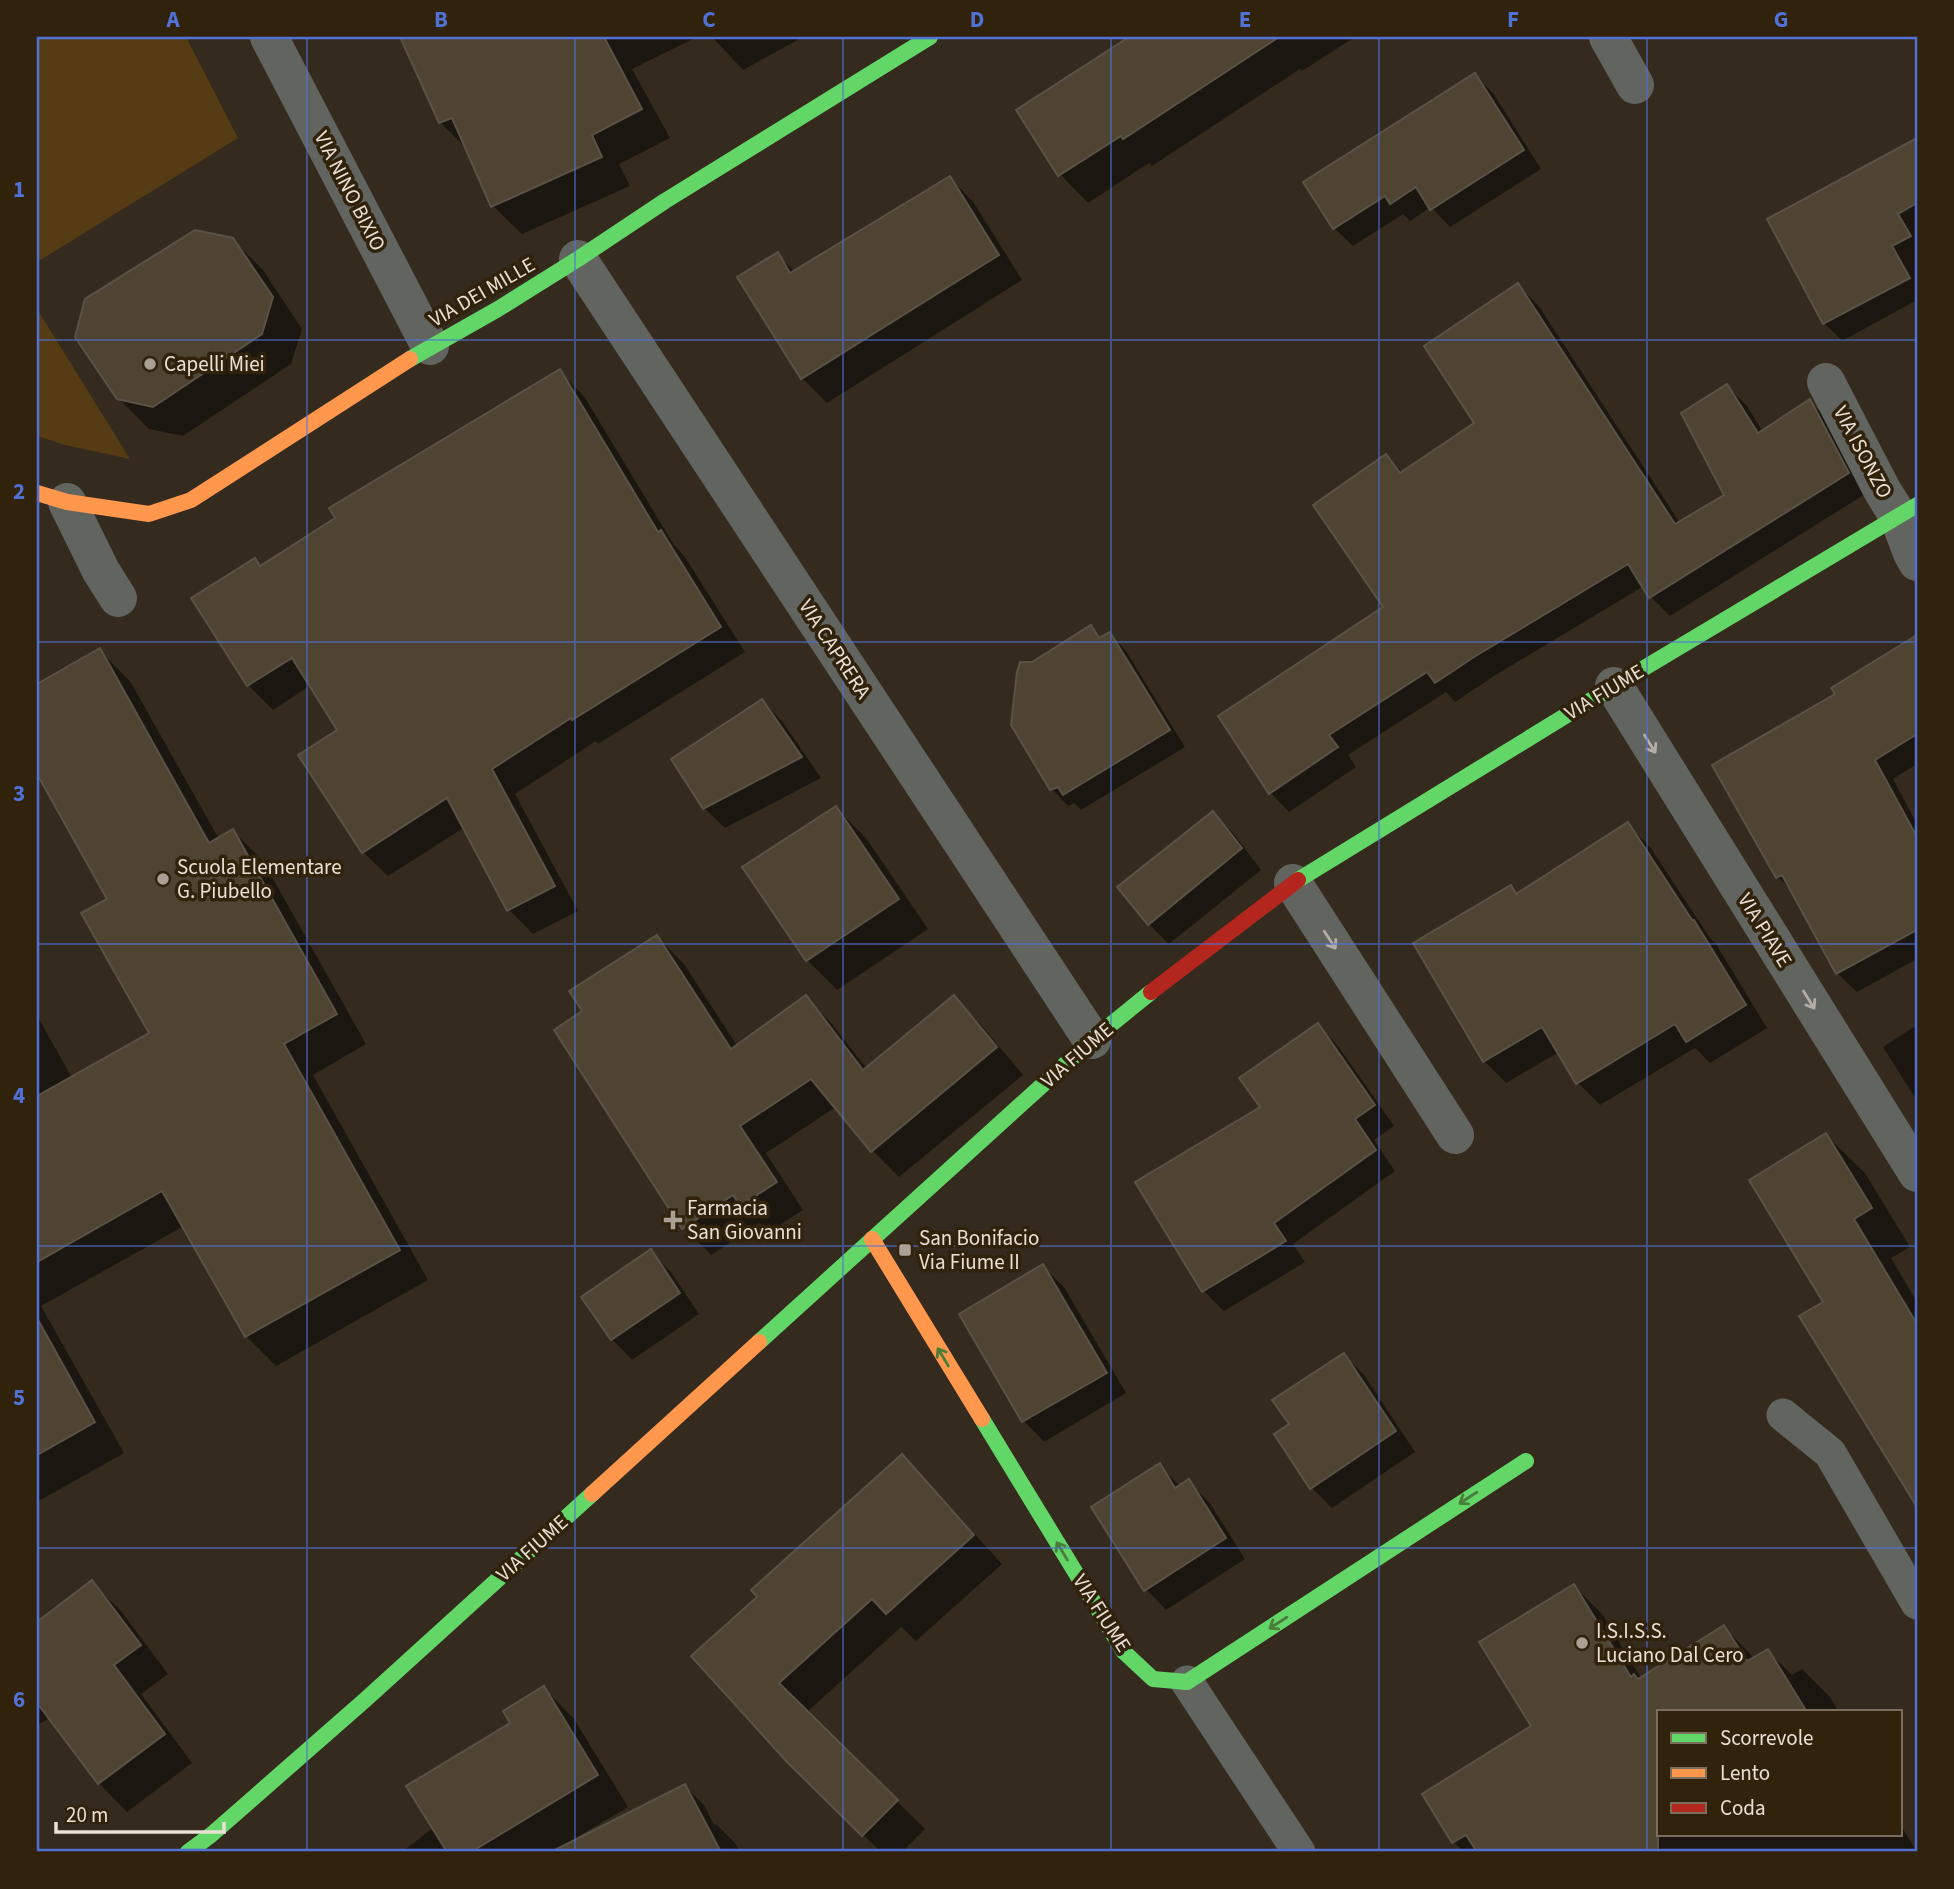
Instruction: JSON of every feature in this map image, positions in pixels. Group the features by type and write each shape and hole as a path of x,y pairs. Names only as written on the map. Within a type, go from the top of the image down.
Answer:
{"main road":[{"name":"VIA DEI MILLE","path":"52,498 149,514 191,500 430,346 498,309 579,259 911,42"},
{"name":"VIA FIUME","path":"205,1846 1092,1040 1184,966 1293,883 1614,686 1908,511"},
{"name":"VIA FIUME","path":"872,1239 1124,1652 1153,1679 1187,1682"},
{"path":"1187,1682 1525,1461"}],"street":[{"name":"VIA NINO BIXIO","path":"270,37 430,346"},
{"path":"1608,37 1635,85"},
{"name":"VIA CAPRERA","path":"579,259 1092,1040"},
{"name":"VIA ISONZO","path":"1826,382 1882,490 1908,511 1912,553 1917,562"},
{"path":"52,498 118,598"},
{"name":"VIA PIAVE","path":"1614,686 1917,1173"},
{"path":"1293,883 1455,1135"}],"lane":[{"path":"1783,1415 1830,1453 1917,1603"},
{"path":"1187,1682 1299,1852"}],"shaded area":[{"path":"37,37 186,37 238,138 37,262"},
{"path":"37,309 130,459 37,436"}],"building":[{"path":"400,37 604,37 642,109 592,135 602,157 491,207 452,118 439,123"},
{"path":"1129,37 1279,37 1123,139 1121,136 1058,176 1016,110"},
{"path":"1475,73 1524,150 1430,210 1416,187 1390,204 1385,196 1333,229 1303,182"},
{"path":"1917,138 1917,203 1898,214 1911,236 1892,246 1910,278 1823,324 1767,219"},
{"path":"950,176 999,255 801,379 737,277 778,252 790,273"},
{"path":"195,230 233,238 273,297 262,334 153,407 117,399 75,337 85,299"},
{"path":"1518,283 1675,524 1724,495 1681,413 1727,384 1758,433 1810,399 1849,473 1649,598 1628,564 1435,683 1427,672 1329,735 1338,747 1269,794 1218,716 1383,607 1313,505 1386,454 1400,473 1474,423 1424,346"},
{"path":"560,369 658,532 661,530 721,627 492,769 555,886 507,911 447,798 362,853 298,755 337,730 292,658 247,686 191,598 255,558 260,566 335,518 329,508"},
{"path":"1091,625 1099,638 1110,632 1170,730 1063,795 1058,787 1050,790 1011,725 1017,672 1020,662 1032,662"},
{"path":"1917,635 1917,734 1875,760 1917,837 1917,930 1836,974 1782,875 1776,878 1712,765 1835,694 1831,688"},
{"path":"100,648 209,843 233,829 337,1014 284,1044 400,1250 245,1337 162,1191 37,1262 37,1096 149,1033 81,913 107,899 37,774 37,684"},
{"path":"762,699 802,757 703,809 671,759"},
{"path":"836,806 899,899 806,961 742,867"},
{"path":"1213,811 1242,848 1148,925 1117,887"},
{"path":"1628,822 1694,920 1746,1005 1686,1042 1675,1024 1576,1084 1542,1027 1483,1062 1413,943 1511,885 1516,894"},
{"path":"657,935 731,1049 806,995 863,1070 954,995 997,1047 871,1152 811,1079 740,1126 777,1182 740,1206 733,1195 682,1229 554,1030 582,1011 569,991"},
{"path":"1318,1023 1375,1105 1355,1119 1376,1150 1274,1223 1286,1241 1202,1292 1135,1182 1260,1107 1239,1078"},
{"path":"1826,1133 1872,1208 1854,1219 1917,1324 1917,1507 1799,1316 1823,1302 1749,1180"},
{"path":"651,1249 680,1293 611,1340 581,1297"},
{"path":"1043,1264 1107,1373 1022,1422 959,1314"},
{"path":"37,1318 95,1422 37,1455"},
{"path":"1344,1353 1396,1431 1310,1489 1274,1434 1289,1424 1272,1400"},
{"path":"902,1454 974,1535 886,1614 872,1599 779,1683 898,1800 862,1836 787,1762 691,1656 757,1597 751,1590"},
{"path":"1160,1463 1175,1488 1189,1479 1226,1538 1144,1591 1091,1507"},
{"path":"92,1580 141,1645 114,1665 165,1734 98,1784 37,1703 37,1622"},
{"path":"1574,1584 1631,1677 1634,1674 1638,1679 1724,1625 1747,1661 1768,1649 1806,1710 1657,1710 1658,1852 1477,1852 1466,1835 1452,1843 1422,1794 1531,1726 1479,1642"},
{"path":"544,1686 598,1775 471,1852 447,1852 406,1786 510,1723 503,1711"},
{"path":"685,1784 721,1852 551,1852"}],"traffic: fast":[{"path":"410,359 498,309 665,201 930,37"},
{"path":"1298,880 1614,686 1917,505"},
{"path":"759,1342 1092,1040 1151,992"},
{"path":"982,1419 1124,1652 1153,1679 1187,1682 1526,1461"},
{"path":"188,1852 365,1700 592,1494"}],"traffic: slow":[{"path":"37,493 67,502 149,514 191,500 410,359"},
{"path":"872,1239 982,1419"},
{"path":"592,1494 759,1342"}],"traffic: jam":[{"path":"1151,992 1298,880"}],"place":[{"name":"Capelli Miei","path":"150,364"},
{"name":"Scuola Elementare G. Piubello","path":"163,879"},
{"name":"Farmacia San Giovanni","path":"673,1220"},
{"name":"San Bonifacio Via Fiume II","path":"905,1250"},
{"name":"I.S.I.S.S. Luciano Dal Cero","path":"1582,1643"}]}
